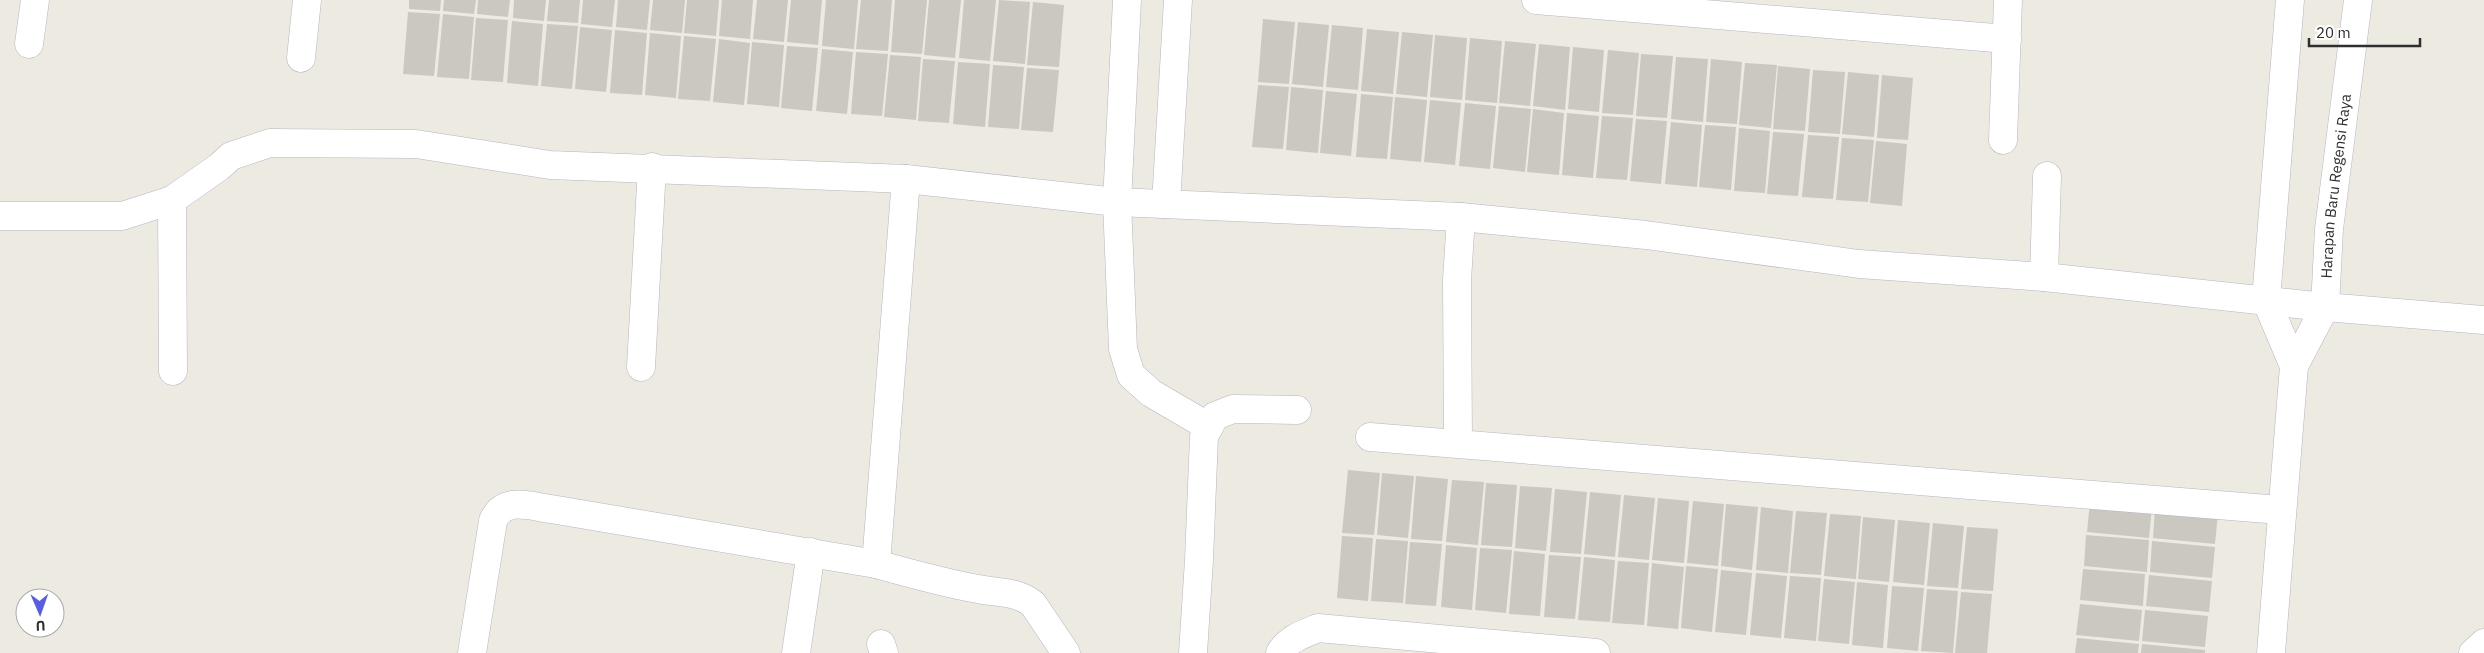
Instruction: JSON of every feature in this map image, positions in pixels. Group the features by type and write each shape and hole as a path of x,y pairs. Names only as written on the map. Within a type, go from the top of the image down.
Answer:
{"street":[{"path":"30,44 35,0"},
{"path":"301,58 307,0"},
{"path":"1127,0 1117,202 1122,340 1131,375 1151,394 1209,427"},
{"path":"1166,204 1178,0"},
{"path":"1536,0 1608,3 2007,39"},
{"path":"2003,140 2008,0"},
{"name":"Harapan Baru Regensi Raya","path":"2290,0 2266,300 2293,373"},
{"name":"Harapan Baru Regensi Raya","path":"2270,653 2280,510 2293,373 2325,306 2330,229 2358,0"},
{"path":"0,216 122,216 172,200 219,167 231,156 270,142 416,144 550,165 652,167 906,179 1117,202 1461,217 1646,235 1859,264 2044,277 2325,306 2484,320"},
{"path":"641,366 652,167"},
{"path":"2044,277 2047,176"},
{"path":"876,564 906,179"},
{"path":"172,200 173,371"},
{"path":"1458,443 1458,312 1461,217"},
{"path":"1193,653 1204,436 1215,416 1233,409 1296,410"},
{"path":"1370,437 2280,510"},
{"path":"472,653 493,520 497,511 504,506 514,504 811,552 876,564 978,589 1008,593 1026,598 1033,604 1066,653"},
{"path":"796,653 811,552"},
{"path":"1280,653 1284,646 1298,636 1318,628 1596,653"},
{"path":"2473,653 2484,643"}],"building":[{"path":"409,0 441,0 440,11 409,9"},
{"path":"444,0 476,0 474,14 443,11"},
{"path":"478,0 510,0 508,17 477,14"},
{"path":"514,0 546,0 544,21 513,18"},
{"path":"549,0 580,0 578,23 547,21"},
{"path":"583,0 615,0 612,27 581,24"},
{"path":"618,0 650,0 647,30 616,27"},
{"path":"653,0 685,0 682,33 650,30"},
{"path":"687,0 719,0 716,36 684,33"},
{"path":"722,0 753,0 750,39 719,36"},
{"path":"757,0 788,0 784,42 753,39"},
{"path":"791,0 822,0 818,45 787,42"},
{"path":"826,0 858,0 854,49 822,46"},
{"path":"861,0 892,0 888,51 856,49"},
{"path":"895,0 927,0 922,54 891,52"},
{"path":"929,0 961,0 955,58 924,55"},
{"path":"964,0 996,0 990,61 959,58"},
{"path":"999,0 1030,2 1025,64 993,61"},
{"path":"1033,2 1064,5 1059,67 1027,65"},
{"path":"408,12 440,14 434,76 403,74"},
{"path":"443,14 474,17 469,79 437,77"},
{"path":"476,18 508,20 503,82 471,80"},
{"path":"1263,19 1295,22 1289,84 1258,82"},
{"path":"512,21 543,24 538,86 507,83"},
{"path":"1298,22 1329,25 1323,87 1292,84"},
{"path":"547,24 578,26 572,89 541,86"},
{"path":"1332,25 1363,28 1358,90 1326,87"},
{"path":"580,27 612,30 606,92 575,89"},
{"path":"1367,29 1399,32 1393,94 1361,91"},
{"path":"615,30 647,33 642,95 610,93"},
{"path":"1402,32 1433,35 1427,97 1396,94"},
{"path":"650,33 681,36 676,98 645,95"},
{"path":"1435,35 1467,38 1462,100 1430,97"},
{"path":"684,36 716,39 710,101 678,99"},
{"path":"1470,38 1502,41 1497,103 1465,100"},
{"path":"719,39 750,43 744,105 713,102"},
{"path":"1505,41 1536,44 1530,106 1499,103"},
{"path":"752,42 784,45 779,107 747,104"},
{"path":"1539,44 1570,47 1565,110 1533,106"},
{"path":"787,46 818,48 812,111 781,108"},
{"path":"1573,47 1604,50 1599,112 1568,109"},
{"path":"822,49 853,52 847,114 816,111"},
{"path":"1608,50 1639,53 1633,115 1602,113"},
{"path":"856,52 888,54 882,116 851,114"},
{"path":"1641,54 1673,56 1667,118 1636,116"},
{"path":"890,55 921,57 916,120 884,117"},
{"path":"1676,57 1708,59 1703,122 1671,119"},
{"path":"923,59 955,61 949,123 918,121"},
{"path":"1711,59 1742,62 1737,124 1706,122"},
{"path":"958,62 990,64 985,127 953,124"},
{"path":"1745,63 1777,65 1771,128 1739,125"},
{"path":"993,65 1024,67 1019,129 988,127"},
{"path":"1778,66 1810,69 1805,131 1773,129"},
{"path":"1027,68 1059,70 1053,132 1021,130"},
{"path":"1813,70 1845,72 1840,134 1808,132"},
{"path":"1848,72 1879,75 1874,137 1842,134"},
{"path":"1882,75 1913,78 1908,140 1877,138"},
{"path":"1258,85 1289,87 1283,149 1252,147"},
{"path":"1291,87 1323,90 1318,153 1286,150"},
{"path":"1326,91 1357,94 1351,156 1320,153"},
{"path":"1361,94 1393,97 1387,159 1356,157"},
{"path":"1395,97 1427,100 1421,162 1390,159"},
{"path":"1430,100 1461,103 1455,165 1424,162"},
{"path":"1465,103 1496,106 1490,169 1459,166"},
{"path":"1499,106 1531,109 1525,172 1493,168"},
{"path":"1533,109 1564,113 1559,175 1527,172"},
{"path":"1567,113 1599,116 1593,178 1562,175"},
{"path":"1602,116 1633,118 1627,180 1596,178"},
{"path":"1636,119 1667,121 1661,184 1630,181"},
{"path":"1671,122 1702,125 1697,187 1665,184"},
{"path":"1705,125 1736,127 1731,190 1699,187"},
{"path":"1739,128 1770,131 1765,193 1734,191"},
{"path":"1773,132 1804,134 1798,196 1767,194"},
{"path":"1808,135 1839,137 1833,199 1802,197"},
{"path":"1842,138 1874,140 1868,202 1836,200"},
{"path":"1876,141 1907,144 1902,206 1870,203"},
{"path":"1348,470 1380,473 1374,535 1342,533"},
{"path":"1382,473 1414,476 1408,538 1377,535"},
{"path":"1416,476 1448,479 1442,541 1411,539"},
{"path":"1452,480 1484,482 1478,545 1446,542"},
{"path":"1486,483 1517,485 1512,547 1481,545"},
{"path":"1520,486 1552,488 1546,551 1515,548"},
{"path":"1555,489 1587,492 1581,554 1550,552"},
{"path":"1590,492 1621,495 1615,557 1584,554"},
{"path":"1624,495 1655,498 1649,560 1618,557"},
{"path":"1658,498 1689,501 1684,563 1652,560"},
{"path":"1693,501 1724,504 1718,566 1687,563"},
{"path":"2090,501 2152,507 2149,538 2087,532"},
{"path":"1726,504 1758,507 1752,570 1721,566"},
{"path":"1761,507 1793,511 1788,573 1756,570"},
{"path":"2155,507 2218,513 2215,544 2153,538"},
{"path":"1796,511 1827,513 1821,575 1790,573"},
{"path":"1830,514 1861,516 1856,579 1824,576"},
{"path":"1863,517 1895,520 1889,582 1858,579"},
{"path":"1898,520 1930,523 1924,585 1893,582"},
{"path":"1933,523 1964,526 1958,588 1927,586"},
{"path":"1967,527 1998,529 1993,591 1961,589"},
{"path":"2086,535 2149,540 2147,572 2084,566"},
{"path":"1342,536 1373,538 1368,601 1337,598"},
{"path":"1376,539 1408,541 1403,603 1371,601"},
{"path":"2152,541 2215,547 2212,578 2150,572"},
{"path":"1410,542 1442,544 1436,606 1405,604"},
{"path":"1446,545 1477,548 1472,610 1441,607"},
{"path":"1480,548 1512,550 1506,613 1475,610"},
{"path":"1514,551 1545,554 1540,616 1509,614"},
{"path":"1549,555 1581,557 1575,619 1544,617"},
{"path":"1584,557 1615,560 1610,622 1578,620"},
{"path":"1618,561 1649,563 1644,625 1612,623"},
{"path":"1652,563 1684,567 1678,629 1647,626"},
{"path":"1686,566 1718,569 1712,632 1681,628"},
{"path":"2083,569 2145,574 2143,606 2080,600"},
{"path":"1721,570 1752,573 1746,635 1715,632"},
{"path":"1756,573 1787,576 1781,638 1750,635"},
{"path":"2149,575 2212,581 2209,612 2146,606"},
{"path":"1790,576 1821,578 1816,641 1784,638"},
{"path":"1824,579 1855,582 1849,644 1818,641"},
{"path":"1857,582 1888,585 1883,648 1852,645"},
{"path":"1892,586 1924,588 1918,651 1887,648"},
{"path":"1927,589 1958,591 1953,653 1921,651"},
{"path":"1961,592 1992,594 1987,653 1955,653"},
{"path":"2080,604 2142,610 2139,641 2076,635"},
{"path":"2145,610 2208,616 2205,647 2142,641"},
{"path":"2077,638 2139,644 2138,653 2075,653"},
{"path":"2142,644 2205,650 2205,653 2141,653"}]}
